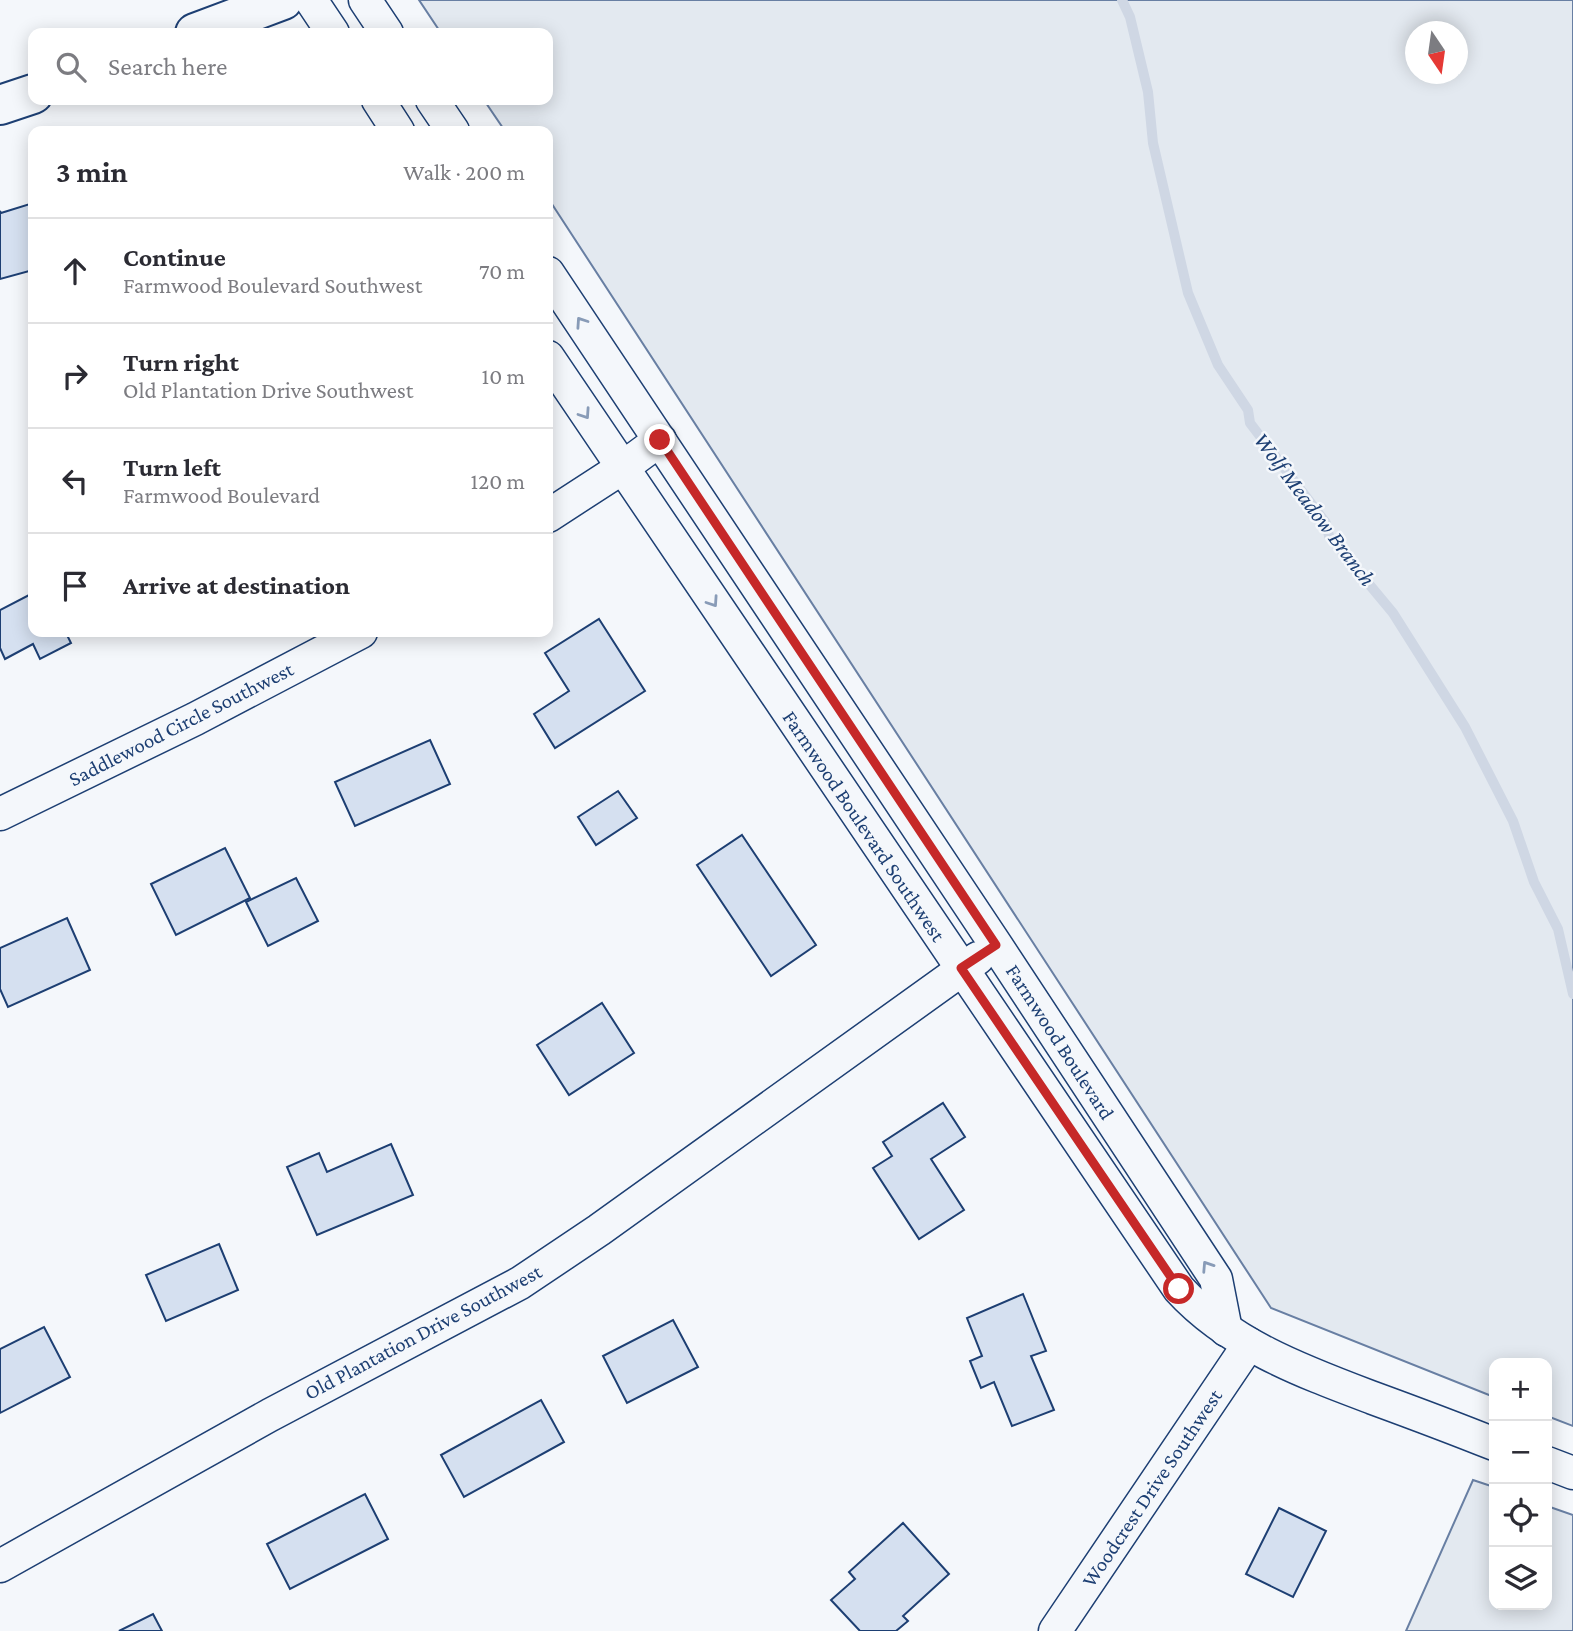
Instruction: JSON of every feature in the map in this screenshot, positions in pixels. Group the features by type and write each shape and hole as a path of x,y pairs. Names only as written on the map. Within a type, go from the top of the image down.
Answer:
{"street":[{"path":"208,28 283,0"},
{"path":"312,0 331,28"},
{"path":"365,0 384,28"},
{"path":"0,105 28,96"},
{"path":"380,105 395,126"},
{"path":"435,105 450,126"},
{"name":"Farmwood Boulevard","path":"553,280 1216,1279 1238,1337"},
{"name":"Farmwood Boulevard Southwest","path":"553,364 1179,1289 1195,1307 1238,1337 1313,1376 1489,1442"},
{"path":"553,513 660,440"},
{"name":"Saddlewood Circle Southwest","path":"0,814 195,719 351,637"},
{"name":"Old Plantation Drive Southwest","path":"0,1566 270,1415 520,1283 996,945"},
{"name":"Woodcrest Drive Southwest","path":"1055,1631 1238,1337"},
{"path":"1552,1465 1573,1473"}],"shaded area":[{"path":"419,0 1573,0 1573,1426 1552,1418 1552,1358 1489,1358 1489,1395 1271,1308 553,206 553,126 502,126 487,105 553,105 553,28 438,28"},
{"path":"1473,1480 1489,1485 1489,1610 1552,1610 1552,1508 1573,1515 1573,1631 1406,1631"}],"building":[{"path":"28,205 28,271 0,279 0,211 1,213"},
{"path":"28,596 28,637 68,637 71,643 40,659 33,644 5,659 0,648 0,610"},
{"path":"599,619 645,691 555,748 534,714 569,691 545,653"},
{"path":"430,740 450,784 355,826 335,782"},
{"path":"618,791 637,818 596,845 578,817"},
{"path":"742,835 816,945 771,976 697,865"},
{"path":"225,848 250,898 176,935 151,884"},
{"path":"296,878 318,921 268,946 246,902"},
{"path":"67,918 90,970 8,1007 0,989 0,948"},
{"path":"602,1003 634,1053 569,1095 537,1045"},
{"path":"943,1103 965,1137 931,1159 964,1210 919,1239 873,1168 892,1156 883,1142"},
{"path":"391,1144 413,1195 317,1235 287,1167 319,1153 327,1172"},
{"path":"219,1244 238,1290 166,1321 146,1275"},
{"path":"1023,1294 1046,1351 1031,1356 1054,1410 1012,1426 994,1382 981,1388 970,1361 982,1356 967,1318"},
{"path":"673,1320 698,1367 627,1403 603,1356"},
{"path":"44,1327 70,1377 0,1413 0,1349"},
{"path":"541,1400 564,1442 464,1497 441,1455"},
{"path":"365,1494 388,1539 290,1589 267,1544"},
{"path":"1279,1508 1326,1531 1293,1597 1246,1574"},
{"path":"903,1523 949,1574 903,1616 908,1621 896,1631 860,1631 831,1600 855,1579 849,1572"},
{"path":"153,1614 162,1631 119,1631"}],"waterway":[{"name":"Wolf Meadow Branch","path":"1122,0 1130,17 1148,92 1153,143 1188,293 1218,365 1248,410 1250,423 1326,523 1329,536 1393,613 1465,727 1513,821 1534,882 1558,929 1573,994"}],"route":[{"path":"660,440 996,945 961,968 1179,1289"}]}
